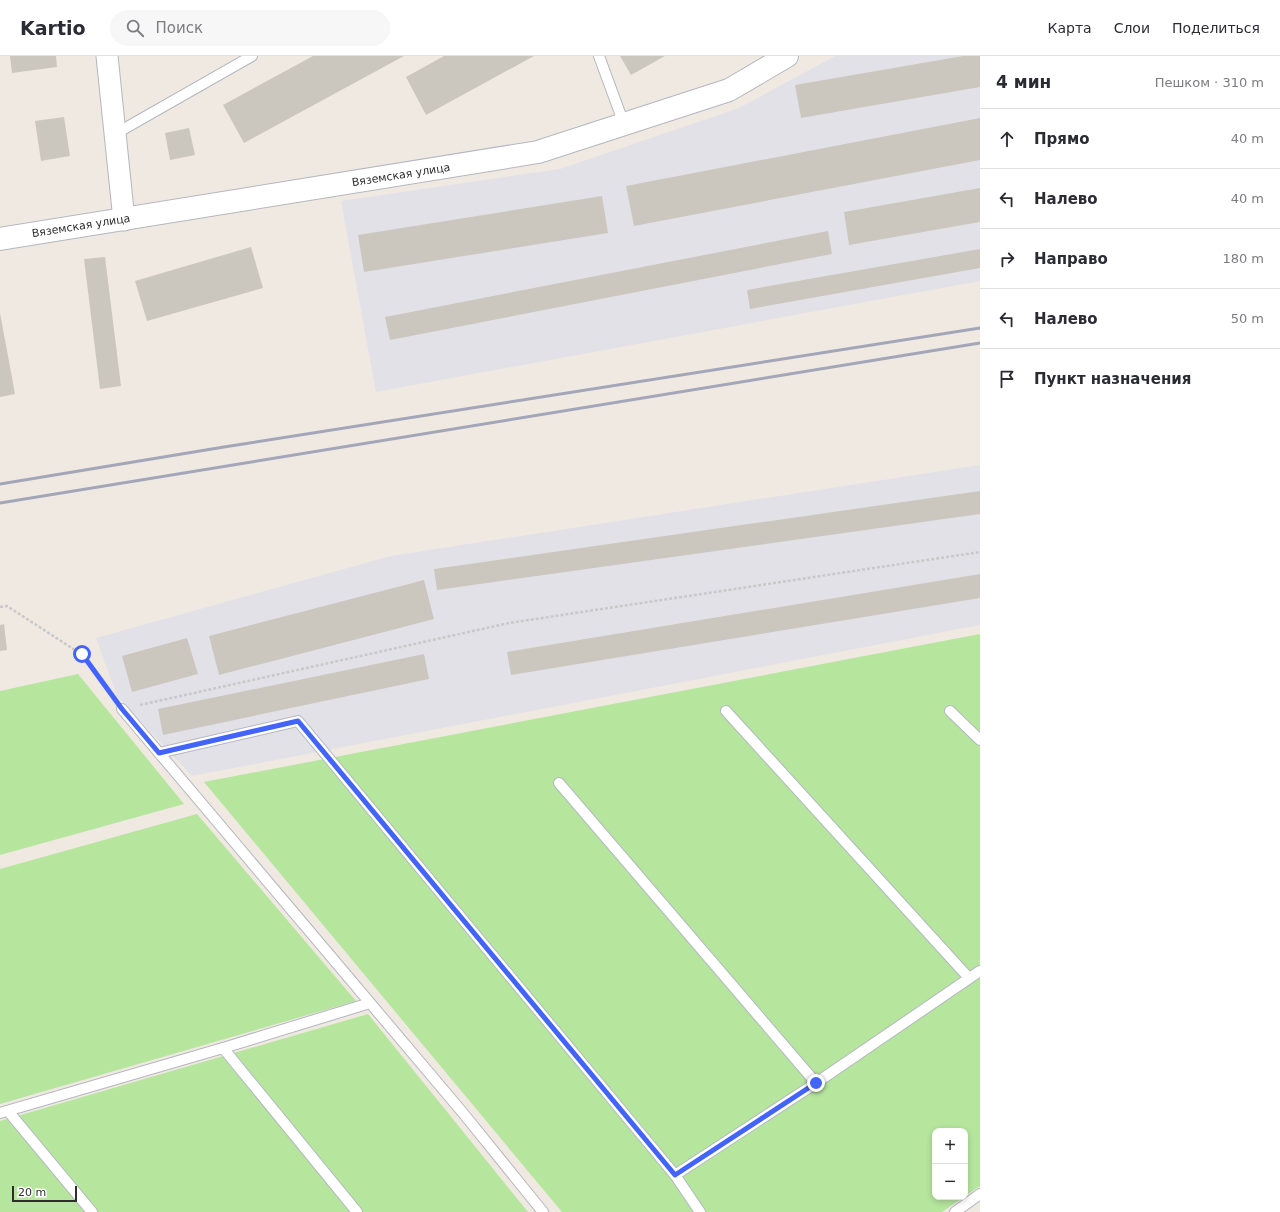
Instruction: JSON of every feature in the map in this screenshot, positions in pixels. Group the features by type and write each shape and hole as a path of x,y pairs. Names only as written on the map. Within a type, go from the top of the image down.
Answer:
{"main road":[{"name":"Вяземская улица","path":"0,239 538,152 729,90 787,56"}],"street":[{"path":"107,56 124,220"}],"lane":[{"path":"115,134 252,56"},
{"path":"599,56 624,124"},
{"path":"122,709 463,1113 543,1212"},
{"path":"726,711 969,978"},
{"path":"950,711 980,740"},
{"path":"159,753 298,721 675,1175 700,1212"},
{"path":"559,783 816,1083"},
{"path":"675,1175 816,1083 980,971"},
{"path":"92,1212 4,1112 370,1003"},
{"path":"223,1048 357,1212"},
{"path":"955,1212 980,1194"}],"path":[{"path":"0,607 7,606 82,654 122,709 509,623 980,552"}],"shaded area":[{"path":"835,56 980,56 980,281 376,392 341,201 560,169 739,108"},
{"path":"980,465 980,625 192,776 117,696 96,638 391,556"}],"green space":[{"path":"980,634 980,1186 968,1194 968,1128 932,1128 932,1200 960,1200 942,1212 562,1212 204,782"},
{"path":"78,674 184,804 0,855 0,691"},
{"path":"197,814 356,1001 0,1104 0,869"},
{"path":"368,1014 528,1212 0,1212 0,1121"}],"building":[{"path":"10,56 56,56 57,67 12,73"},
{"path":"313,56 404,56 244,143 223,105"},
{"path":"444,56 534,56 426,115 406,77"},
{"path":"620,56 665,56 631,75"},
{"path":"963,56 980,56 980,87 801,118 795,85"},
{"path":"64,117 70,156 41,161 35,121"},
{"path":"980,118 980,160 634,226 626,186"},
{"path":"189,128 195,155 170,160 165,133"},
{"path":"980,188 980,222 849,245 844,212"},
{"path":"602,196 608,233 364,272 358,235"},
{"path":"828,231 832,254 390,340 385,317"},
{"path":"251,247 263,288 147,321 135,281"},
{"path":"980,249 980,268 750,309 747,290"},
{"path":"105,257 121,386 100,389 84,259"},
{"path":"0,313 15,394 0,397"},
{"path":"980,491 980,514 437,590 434,569"},
{"path":"980,574 980,598 511,675 507,652"},
{"path":"424,580 434,619 219,675 209,636"},
{"path":"4,624 7,650 0,651 0,625"},
{"path":"187,638 198,674 132,692 122,656"},
{"path":"424,654 429,679 163,735 158,709"}],"railway":[{"path":"0,484 224,447 980,328"},
{"path":"0,503 980,343"}],"route":[{"path":"82,654 122,709 159,753 298,721 675,1175 816,1083"}]}
